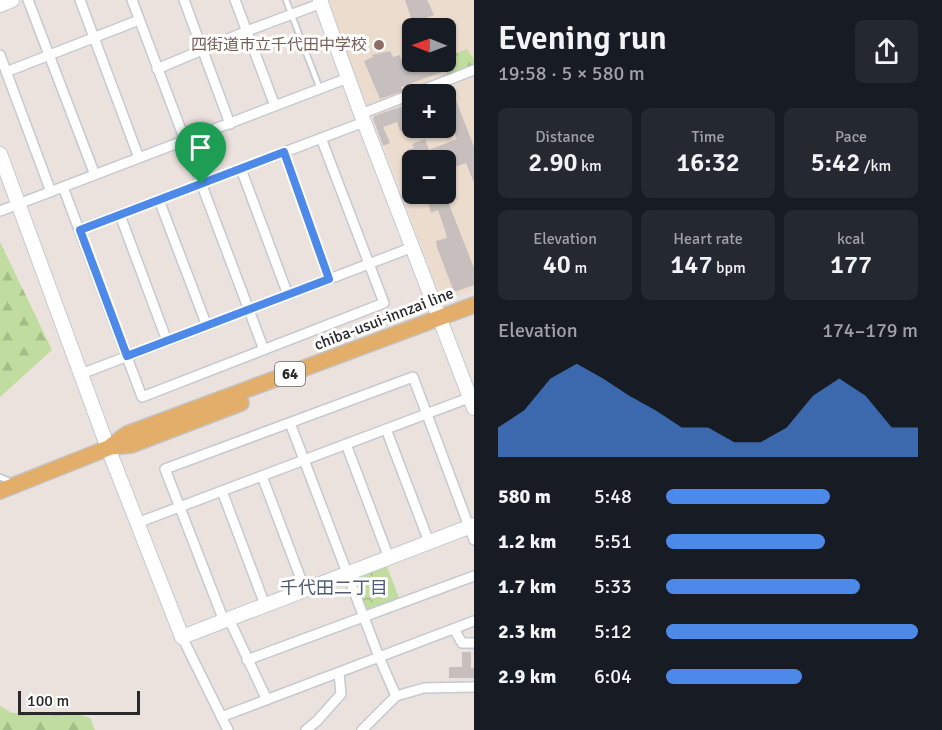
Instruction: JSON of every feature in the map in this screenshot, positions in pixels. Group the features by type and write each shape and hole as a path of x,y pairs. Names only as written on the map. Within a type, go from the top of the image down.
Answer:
{"main road":[{"name":"chiba-usui-innzai line","path":"0,491 108,448 130,445 441,323 474,305"},
{"name":"chiba-usui-innzai line","path":"441,323 474,316"}],"street":[{"path":"0,5 12,0"},
{"path":"28,0 95,176"},
{"path":"80,0 139,159"},
{"path":"132,0 264,350"},
{"path":"184,0 230,123"},
{"path":"235,0 275,106"},
{"path":"137,523 426,414 473,400 441,323 321,2 157,69"},
{"path":"6,72 139,20"},
{"path":"0,55 51,192"},
{"path":"80,230 321,138 474,70"},
{"path":"0,211 348,78"},
{"path":"63,188 142,397 384,303 321,138"},
{"path":"284,152 329,279"},
{"path":"0,154 108,448 182,637 228,730"},
{"path":"241,169 288,295"},
{"path":"159,200 207,326"},
{"path":"120,215 167,341"},
{"path":"81,374 413,248"},
{"path":"182,637 226,620 265,605 389,558 429,542 472,530 413,377 165,469 226,620 267,700"},
{"path":"290,423 396,696"},
{"path":"386,429 429,542"},
{"path":"346,444 389,558"},
{"path":"262,476 305,590"},
{"path":"222,491 265,605"},
{"path":"247,660 474,576"},
{"path":"221,717 474,621"},
{"path":"454,629 462,643 474,643"},
{"path":"306,730 341,694 339,672"},
{"path":"362,730 396,696 424,688 474,687"}],"lane":[{"path":"286,0 320,89"},
{"path":"0,477 17,484"}],"shaded area":[{"name":"四街道市立千代田中学校","path":"328,0 474,0 474,65 428,84 402,84 402,95 371,108 367,106"},
{"path":"474,78 474,289 445,300 440,296 406,204 456,204 456,150 402,150 402,194 372,114 402,104 402,138 456,138 456,84"}],"green space":[{"path":"467,49 474,59 474,67 448,77 447,72 456,72 456,53"},
{"path":"0,242 52,350 0,397"},
{"path":"386,564 399,598 365,611 353,577"},
{"path":"0,706 12,713 72,712 90,718 95,730 0,730"}],"building":[{"path":"405,0 427,0 434,15 426,18 411,18"},
{"path":"390,51 393,57 400,55 402,72 442,72 409,84 402,84 402,91 380,99 364,61 373,57 372,55"},
{"path":"456,100 474,147 474,183 466,163 456,166 456,150 429,150 457,139"},
{"path":"402,106 402,130 400,131 397,122 383,127 390,143 383,146 373,119 374,116"},
{"path":"425,139 429,150 407,150 414,148 412,144"},
{"path":"428,204 449,204 474,268 474,285 454,292 436,241 447,238 445,230 438,210 431,213"},
{"path":"462,652 471,652 471,668 474,668 474,678 449,678 449,667 462,667"}],"place":[{"name":"四街道市立千代田中学校","path":"379,45"}],"district":[{"name":"千代田二丁目","path":"334,588"}],"route":[{"path":"284,152 329,279 127,356 80,230 201,184 284,152"}]}
